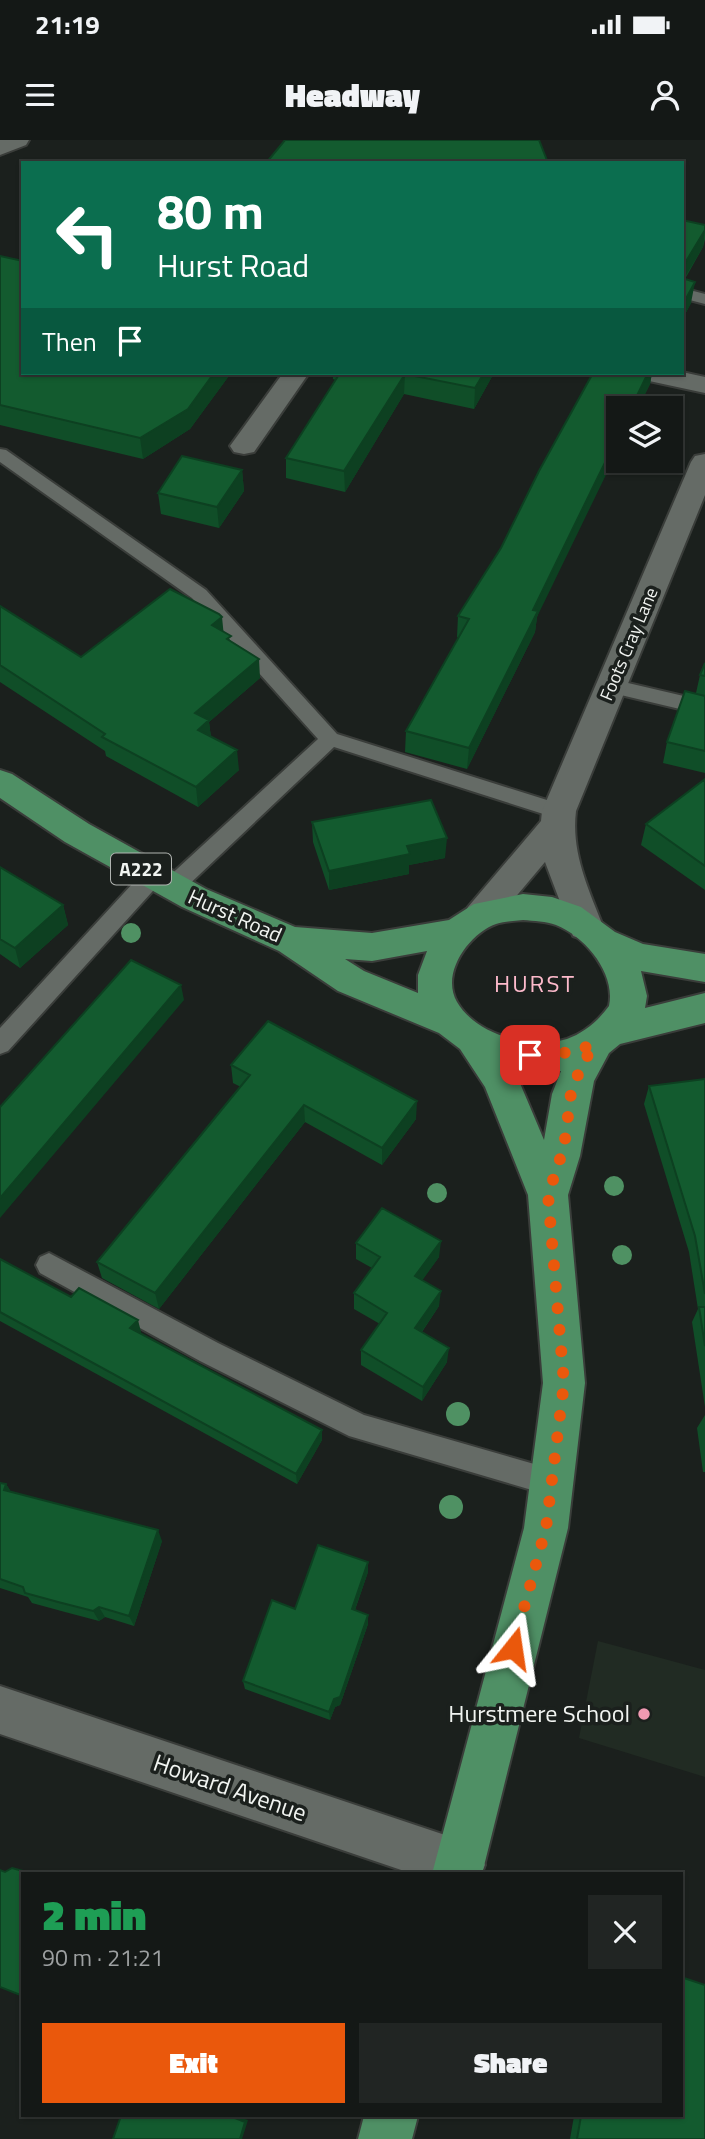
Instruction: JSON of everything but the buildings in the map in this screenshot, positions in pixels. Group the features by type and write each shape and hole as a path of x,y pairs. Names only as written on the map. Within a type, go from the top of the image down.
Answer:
{"main road":[{"name":"Hurst Road","path":"0,782 77,833 162,881 290,941 351,981 515,1054 548,1057 601,1038 705,1008"},
{"name":"Hurst Road","path":"290,941 372,947 471,923 502,909 544,909 571,917 631,956 661,964 705,968"},
{"path":"458,1870 546,1528 564,1383 548,1195 502,1081 441,1006 435,986 440,960 471,923"},
{"path":"548,1195 564,1147 571,1093 581,1067 626,1009 629,989 620,964 594,934"},
{"path":"385,2139 391,2117"}],"street":[{"path":"0,148 18,140"},
{"path":"244,446 295,375"},
{"path":"658,375 705,385"},
{"name":"Foots Cray Lane","path":"471,923 558,819 705,462"},
{"path":"558,819 565,875 594,934"},
{"name":"Howard Avenue","path":"0,1710 458,1870"}],"lane":[{"path":"684,294 705,299"},
{"path":"0,454 199,594 330,739 558,819"},
{"path":"611,686 705,708"},
{"path":"0,1044 162,881 330,739"},
{"path":"49,1265 220,1357 359,1427 552,1482"}],"shaded area":[{"name":"Hurstmere School","path":"598,1641 705,1670 705,1777 579,1738"}],"place":[{"name":"Hurstmere School","path":"644,1714"}],"district":[{"name":"HURST","path":"535,984"}],"route":[{"path":"513,1648 546,1528 564,1383 548,1195 558,1172 564,1147 571,1093 581,1067 594,1045 548,1057 530,1055"}]}
